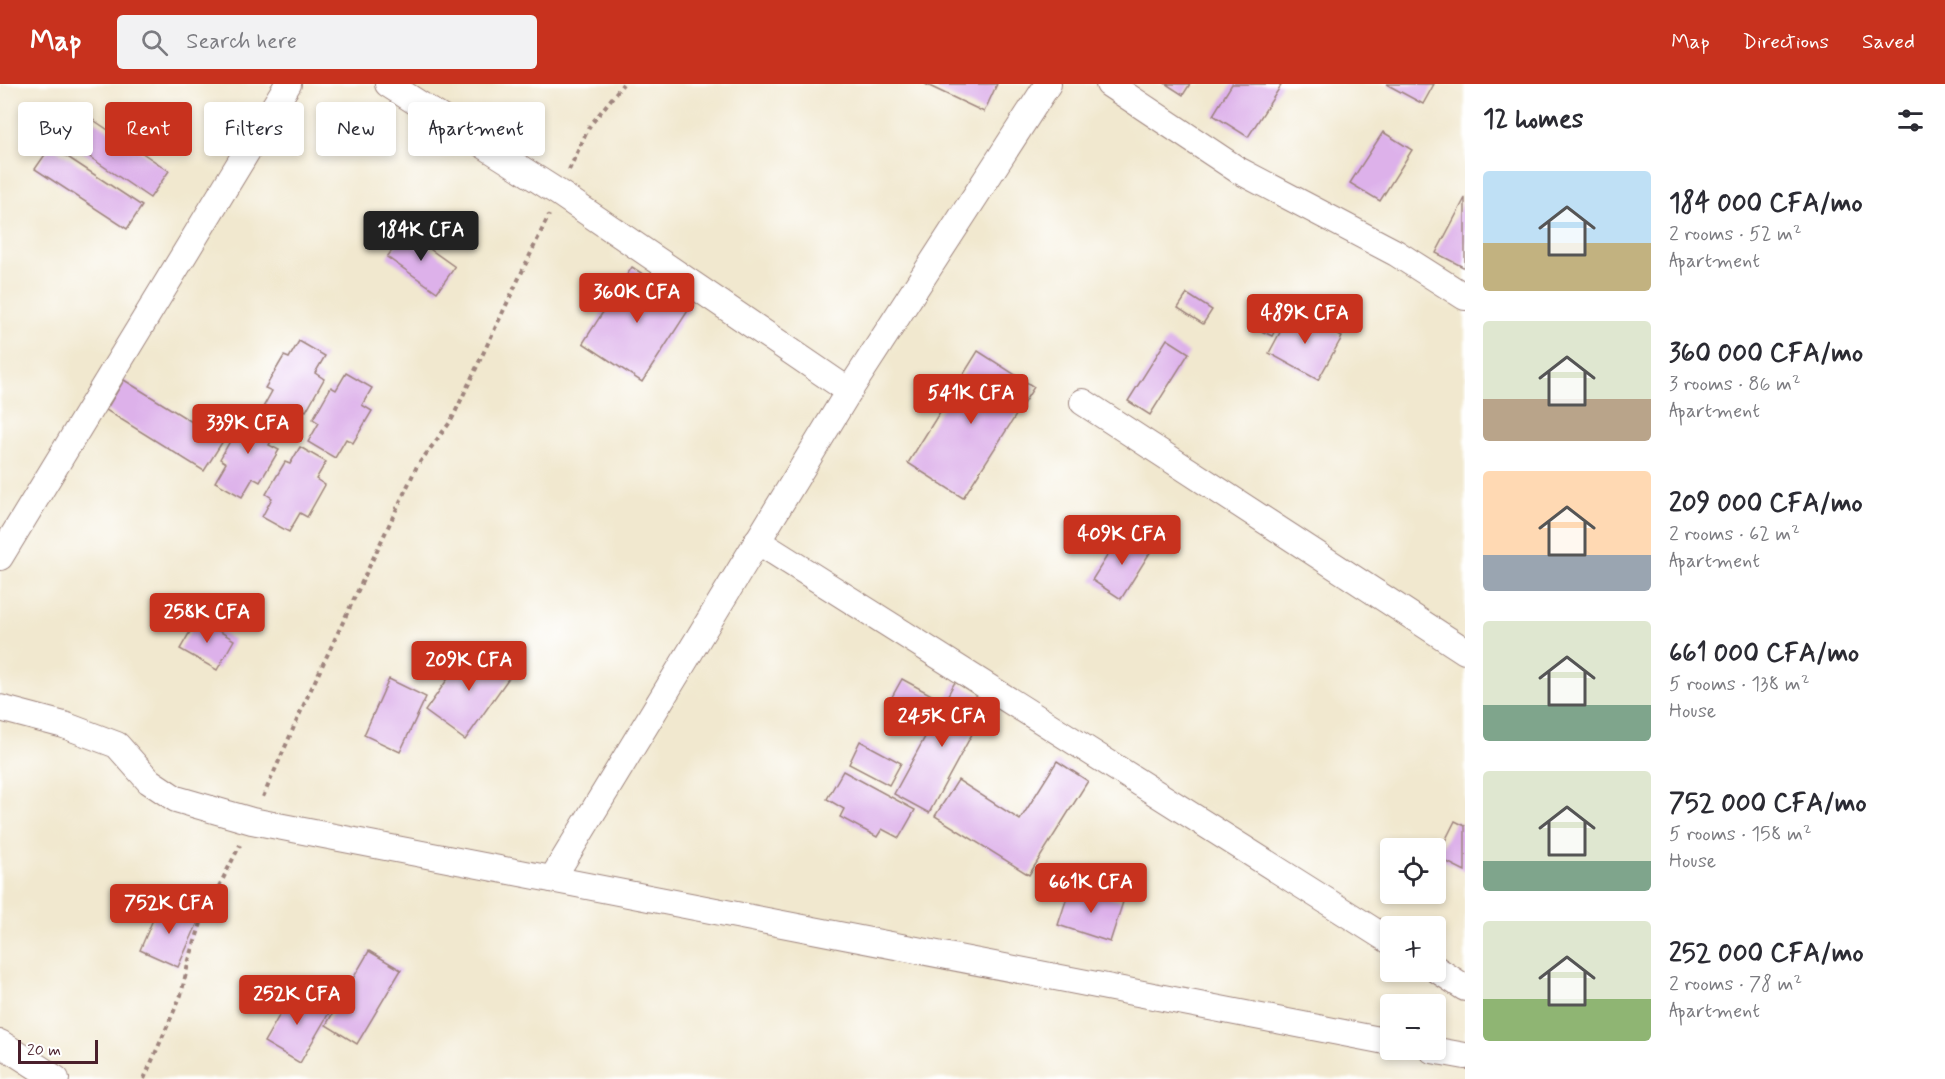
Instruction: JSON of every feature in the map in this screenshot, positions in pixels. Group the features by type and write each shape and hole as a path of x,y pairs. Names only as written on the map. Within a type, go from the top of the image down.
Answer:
{"street":[{"path":"0,556 288,84"},
{"path":"388,84 559,193 849,391"},
{"path":"552,879 849,391 1048,84"},
{"path":"1109,84 1238,170 1396,253 1465,297"},
{"path":"1083,402 1465,651"},
{"path":"758,541 1380,935"},
{"path":"0,708 64,725 117,745 149,781 176,799 252,821 1380,1040"},
{"path":"1446,976 1465,988"},
{"path":"0,1043 56,1079"},
{"path":"1446,1053 1465,1056"}],"path":[{"path":"144,1079 181,995 202,920 252,821 417,466 451,421 590,127 623,84"}],"building":[{"path":"925,84 997,84 984,112"},
{"path":"1166,84 1190,84 1183,95"},
{"path":"1232,84 1282,84 1248,137 1213,115"},
{"path":"1386,84 1434,84 1423,104"},
{"path":"93,120 105,128 105,156 147,156 169,171 150,198 88,156 93,156"},
{"path":"1383,132 1412,150 1380,201 1350,183"},
{"path":"44,156 66,156 142,206 127,229 35,169"},
{"path":"1465,198 1465,268 1436,253"},
{"path":"406,232 455,267 437,292 387,257"},
{"path":"632,267 691,306 642,382 583,343"},
{"path":"1187,294 1212,310 1203,324 1178,308"},
{"path":"1276,300 1288,306 1272,336 1259,330"},
{"path":"1292,310 1342,337 1318,380 1269,353"},
{"path":"1167,339 1189,353 1150,415 1128,401"},
{"path":"299,341 325,356 315,373 324,379 306,411 299,407 288,426 261,411 272,391 265,388 284,356 289,358"},
{"path":"978,351 1034,387 963,498 908,463"},
{"path":"346,373 372,388 362,405 372,411 353,443 346,439 335,458 308,442 319,423 313,419 331,387 336,390"},
{"path":"124,380 223,441 204,471 106,410"},
{"path":"253,413 279,427 269,445 279,450 260,482 253,478 242,497 215,482 226,463 220,459 238,427 243,429"},
{"path":"300,447 326,462 316,479 325,485 307,517 300,513 289,532 262,517 272,498 266,494 285,462 290,464"},
{"path":"1122,532 1151,551 1121,599 1092,580"},
{"path":"198,618 234,640 217,670 180,649"},
{"path":"473,643 513,672 465,740 425,711"},
{"path":"389,679 426,697 400,752 364,735"},
{"path":"902,679 939,699 925,724 888,704"},
{"path":"955,682 990,701 929,813 894,794"},
{"path":"860,741 901,763 889,785 849,764"},
{"path":"1057,761 1088,781 1029,875 935,816 958,780 1020,820"},
{"path":"843,771 915,810 899,838 882,829 877,837 840,817 844,809 827,799"},
{"path":"1455,821 1465,826 1465,871 1446,862 1446,839"},
{"path":"1071,885 1123,902 1110,942 1058,925"},
{"path":"160,903 199,920 178,967 140,950"},
{"path":"369,951 401,970 357,1044 326,1025"},
{"path":"294,990 330,1011 300,1063 264,1042"}]}
